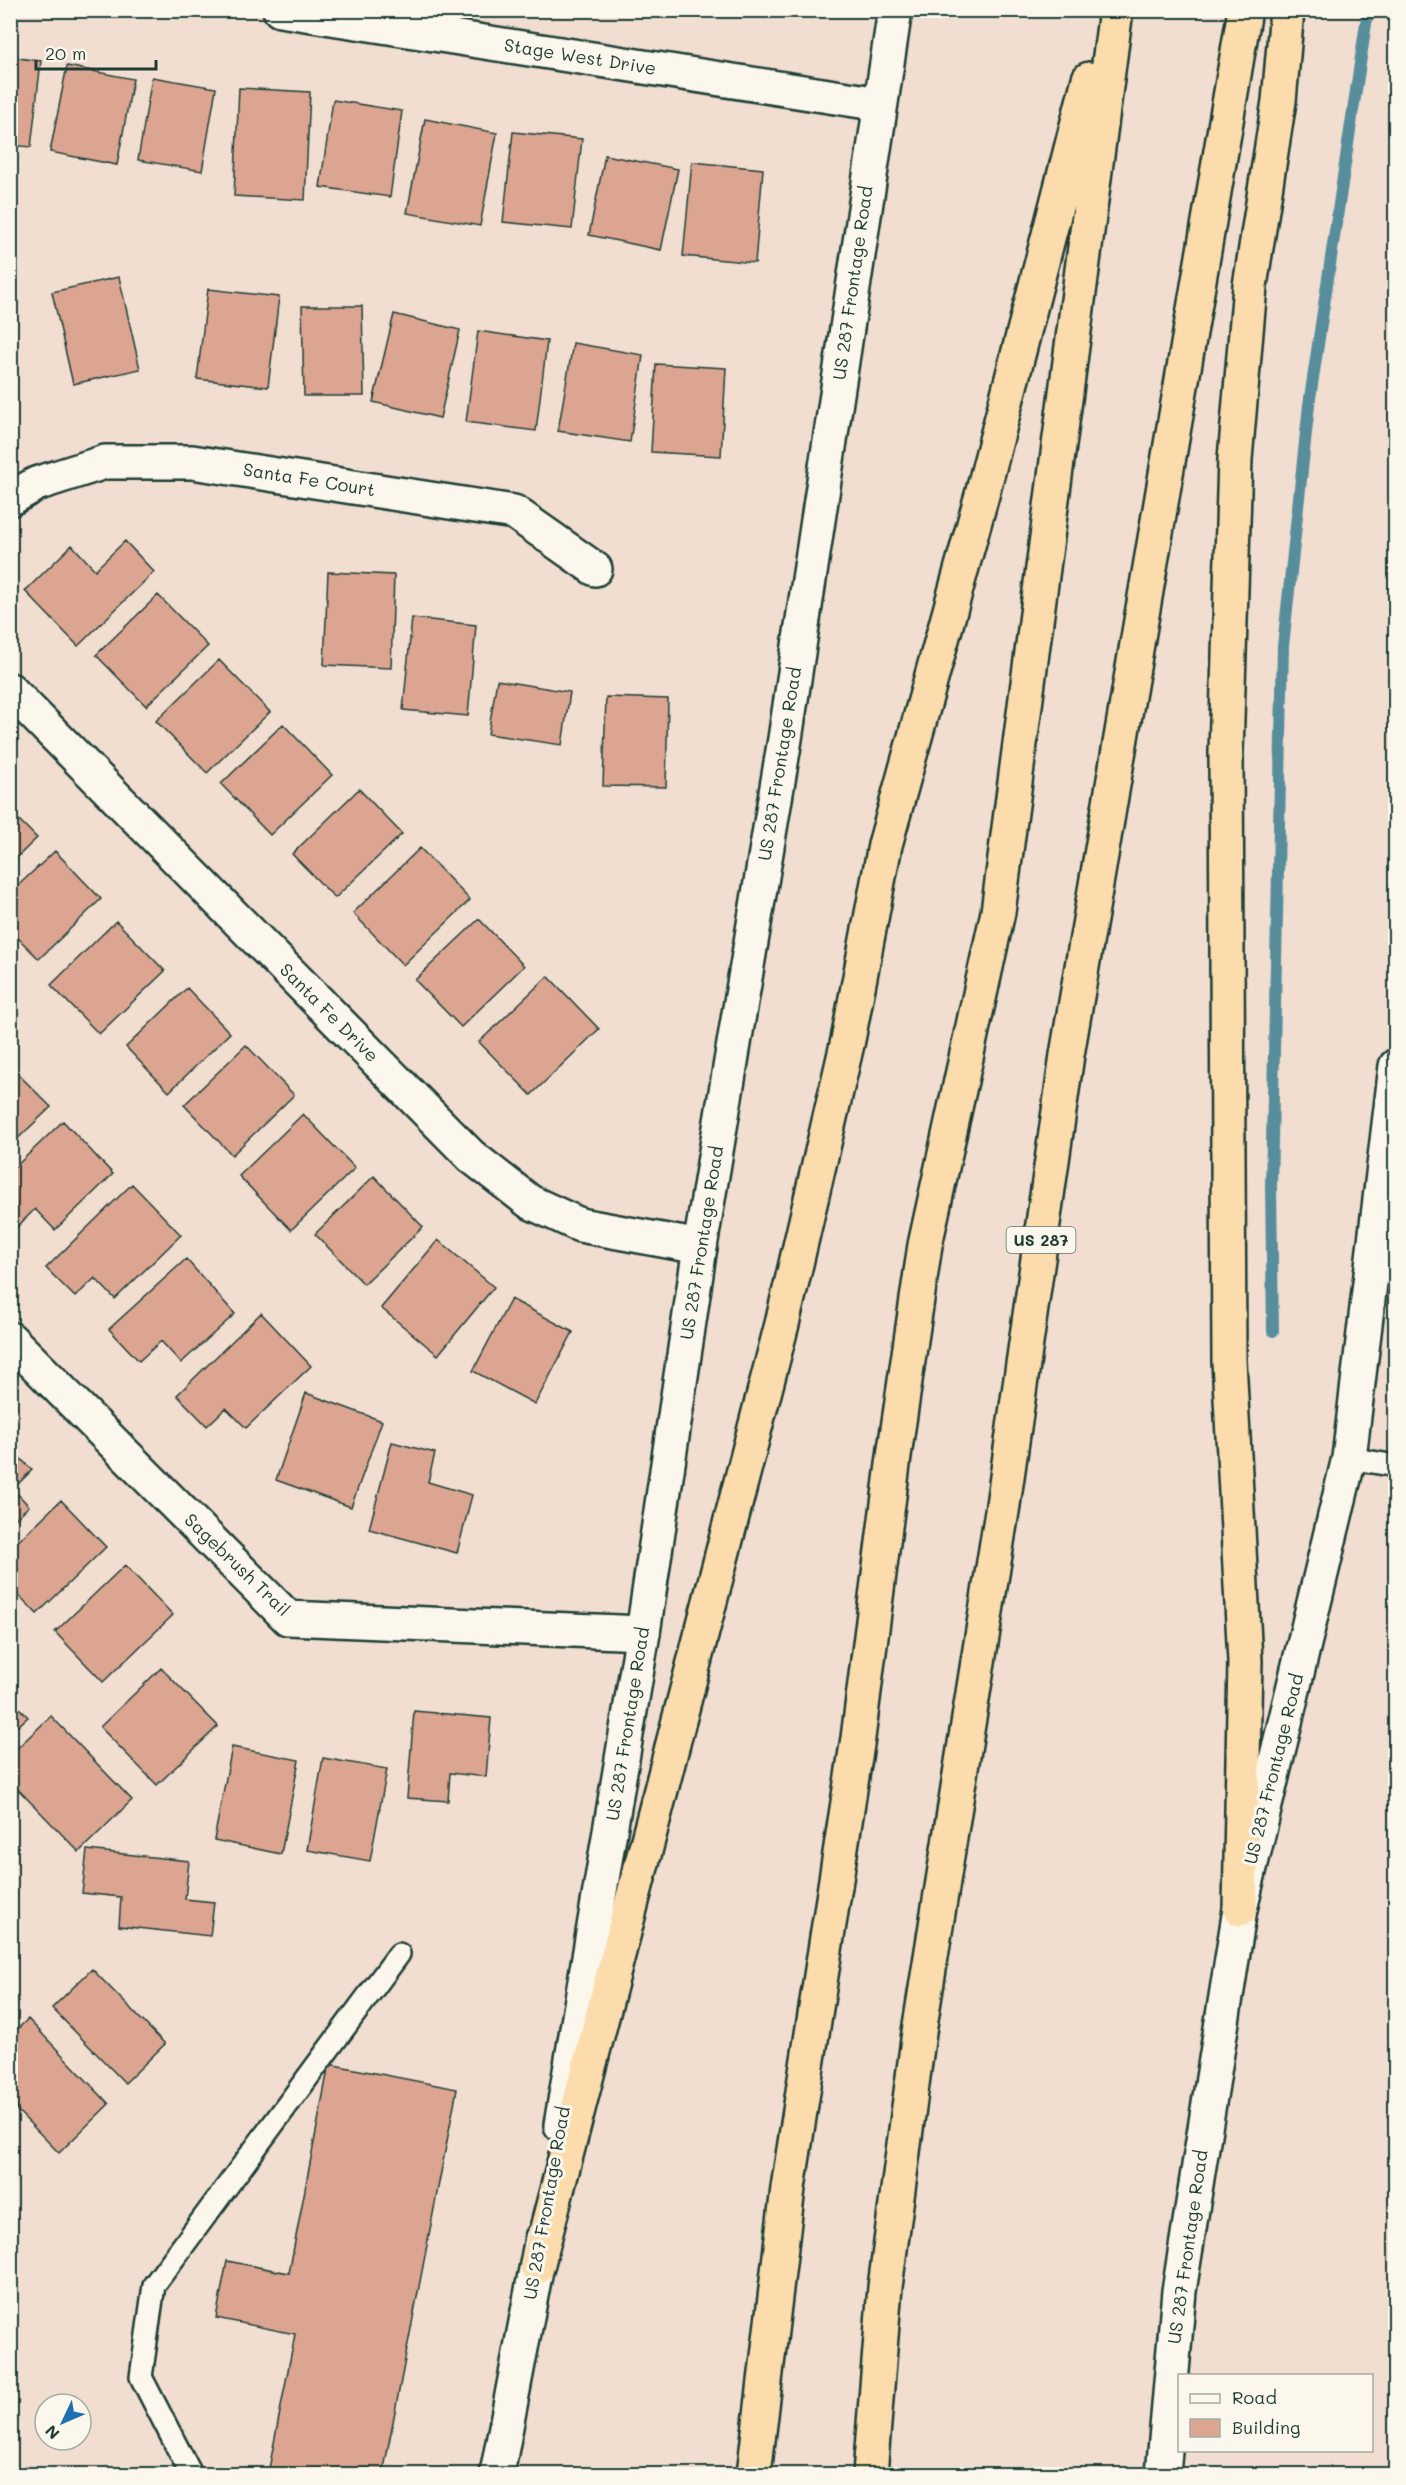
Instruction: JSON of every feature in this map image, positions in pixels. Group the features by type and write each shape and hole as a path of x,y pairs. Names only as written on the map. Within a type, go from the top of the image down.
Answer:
{"highway":[{"path":"537,2267 782,1324 848,1040 885,845 982,495 1107,10"},
{"path":"754,2475 788,2188 858,1738 895,1449 924,1256 998,912 1116,10"},
{"name":"US 287","path":"870,2475 885,2287 919,2032 1003,1505 1067,1055 1245,10"},
{"path":"1240,1910 1245,1661 1229,1360 1226,752 1235,459 1250,286 1279,101 1287,10"}],"main road":[{"name":"Stage West Drive","path":"280,10 880,104"},
{"name":"US 287 Frontage Road","path":"497,2475 537,2267 643,1633 700,1248 785,739 895,10"},
{"name":"Santa Fe Court","path":"10,499 36,484 105,462 192,462 514,512 596,569"},
{"name":"Santa Fe Drive","path":"10,690 471,1156 530,1202 580,1225 700,1248"},
{"name":"US 287 Frontage Road","path":"1163,2475 1179,2291 1240,1910 1349,1458 1395,1066"},
{"name":"Sagebrush Trail","path":"10,1339 288,1618 643,1633"}],"lane":[{"path":"1349,1458 1395,1466"},
{"path":"191,2475 141,2377 154,2285 399,1954"}],"building":[{"path":"10,57 41,61 31,147 10,145"},
{"path":"67,66 133,79 117,165 50,152"},
{"path":"152,77 216,88 202,171 138,160"},
{"path":"239,88 310,92 305,200 234,196"},
{"path":"333,100 402,111 390,197 320,187"},
{"path":"425,119 497,133 480,226 407,213"},
{"path":"513,132 582,139 572,229 503,222"},
{"path":"605,155 678,169 661,250 589,235"},
{"path":"692,162 763,169 755,263 683,256"},
{"path":"119,277 140,369 73,384 52,292"},
{"path":"208,289 279,297 268,387 197,379"},
{"path":"302,306 362,306 364,396 304,396"},
{"path":"394,314 460,330 440,418 373,402"},
{"path":"478,331 547,341 536,431 466,422"},
{"path":"573,343 643,355 630,442 558,431"},
{"path":"656,364 726,368 721,456 651,452"},
{"path":"125,541 154,572 78,646 25,591 72,545 95,570"},
{"path":"328,572 394,575 391,668 324,665"},
{"path":"158,595 208,646 146,706 96,655"},
{"path":"412,618 476,625 468,716 403,710"},
{"path":"219,660 270,712 207,773 156,721"},
{"path":"497,680 570,692 562,745 488,734"},
{"path":"606,697 668,699 666,787 603,786"},
{"path":"283,724 332,775 270,835 221,784"},
{"path":"359,789 402,834 335,898 292,854"},
{"path":"10,811 37,838 10,864"},
{"path":"420,848 470,900 403,965 353,913"},
{"path":"55,851 101,899 39,959 10,930 10,893"},
{"path":"479,919 524,966 461,1027 415,980"},
{"path":"116,921 165,971 99,1034 51,985"},
{"path":"548,976 599,1029 531,1095 479,1042"},
{"path":"187,988 230,1033 169,1092 126,1047"},
{"path":"246,1045 294,1095 232,1155 184,1105"},
{"path":"10,1066 51,1107 10,1146"},
{"path":"303,1114 355,1168 291,1230 239,1176"},
{"path":"63,1121 113,1174 55,1230 35,1209 14,1230 10,1226 10,1172"},
{"path":"374,1176 423,1227 364,1284 315,1234"},
{"path":"132,1184 181,1235 115,1299 95,1278 75,1297 46,1268"},
{"path":"438,1240 494,1287 438,1355 381,1308"},
{"path":"186,1259 235,1314 181,1363 161,1341 139,1361 109,1329"},
{"path":"511,1299 573,1332 535,1404 473,1371"},
{"path":"261,1313 311,1366 246,1428 226,1408 207,1426 177,1395"},
{"path":"306,1393 382,1421 351,1507 276,1480"},
{"path":"392,1442 435,1453 428,1482 472,1495 457,1553 369,1529"},
{"path":"10,1448 32,1470 13,1489 29,1506 10,1524"},
{"path":"61,1500 106,1547 37,1614 10,1586 10,1549"},
{"path":"125,1565 173,1615 103,1682 55,1632"},
{"path":"161,1668 218,1726 157,1785 100,1727"},
{"path":"10,1699 28,1717 10,1733"},
{"path":"414,1711 491,1718 486,1777 450,1773 448,1801 407,1798"},
{"path":"51,1716 132,1800 79,1852 10,1781 10,1755"},
{"path":"232,1747 299,1760 281,1854 214,1840"},
{"path":"323,1758 387,1769 370,1861 307,1850"},
{"path":"87,1850 189,1861 185,1899 214,1902 210,1936 119,1926 121,1897 82,1893"},
{"path":"92,1969 165,2044 125,2083 52,2008"},
{"path":"28,2019 109,2104 59,2153 10,2103 10,2036"},
{"path":"329,2064 457,2089 383,2474 268,2474 295,2334 216,2318 227,2261 289,2273"}],"waterway":[{"path":"1273,1331 1271,1187 1283,646 1309,405 1368,10"}]}
